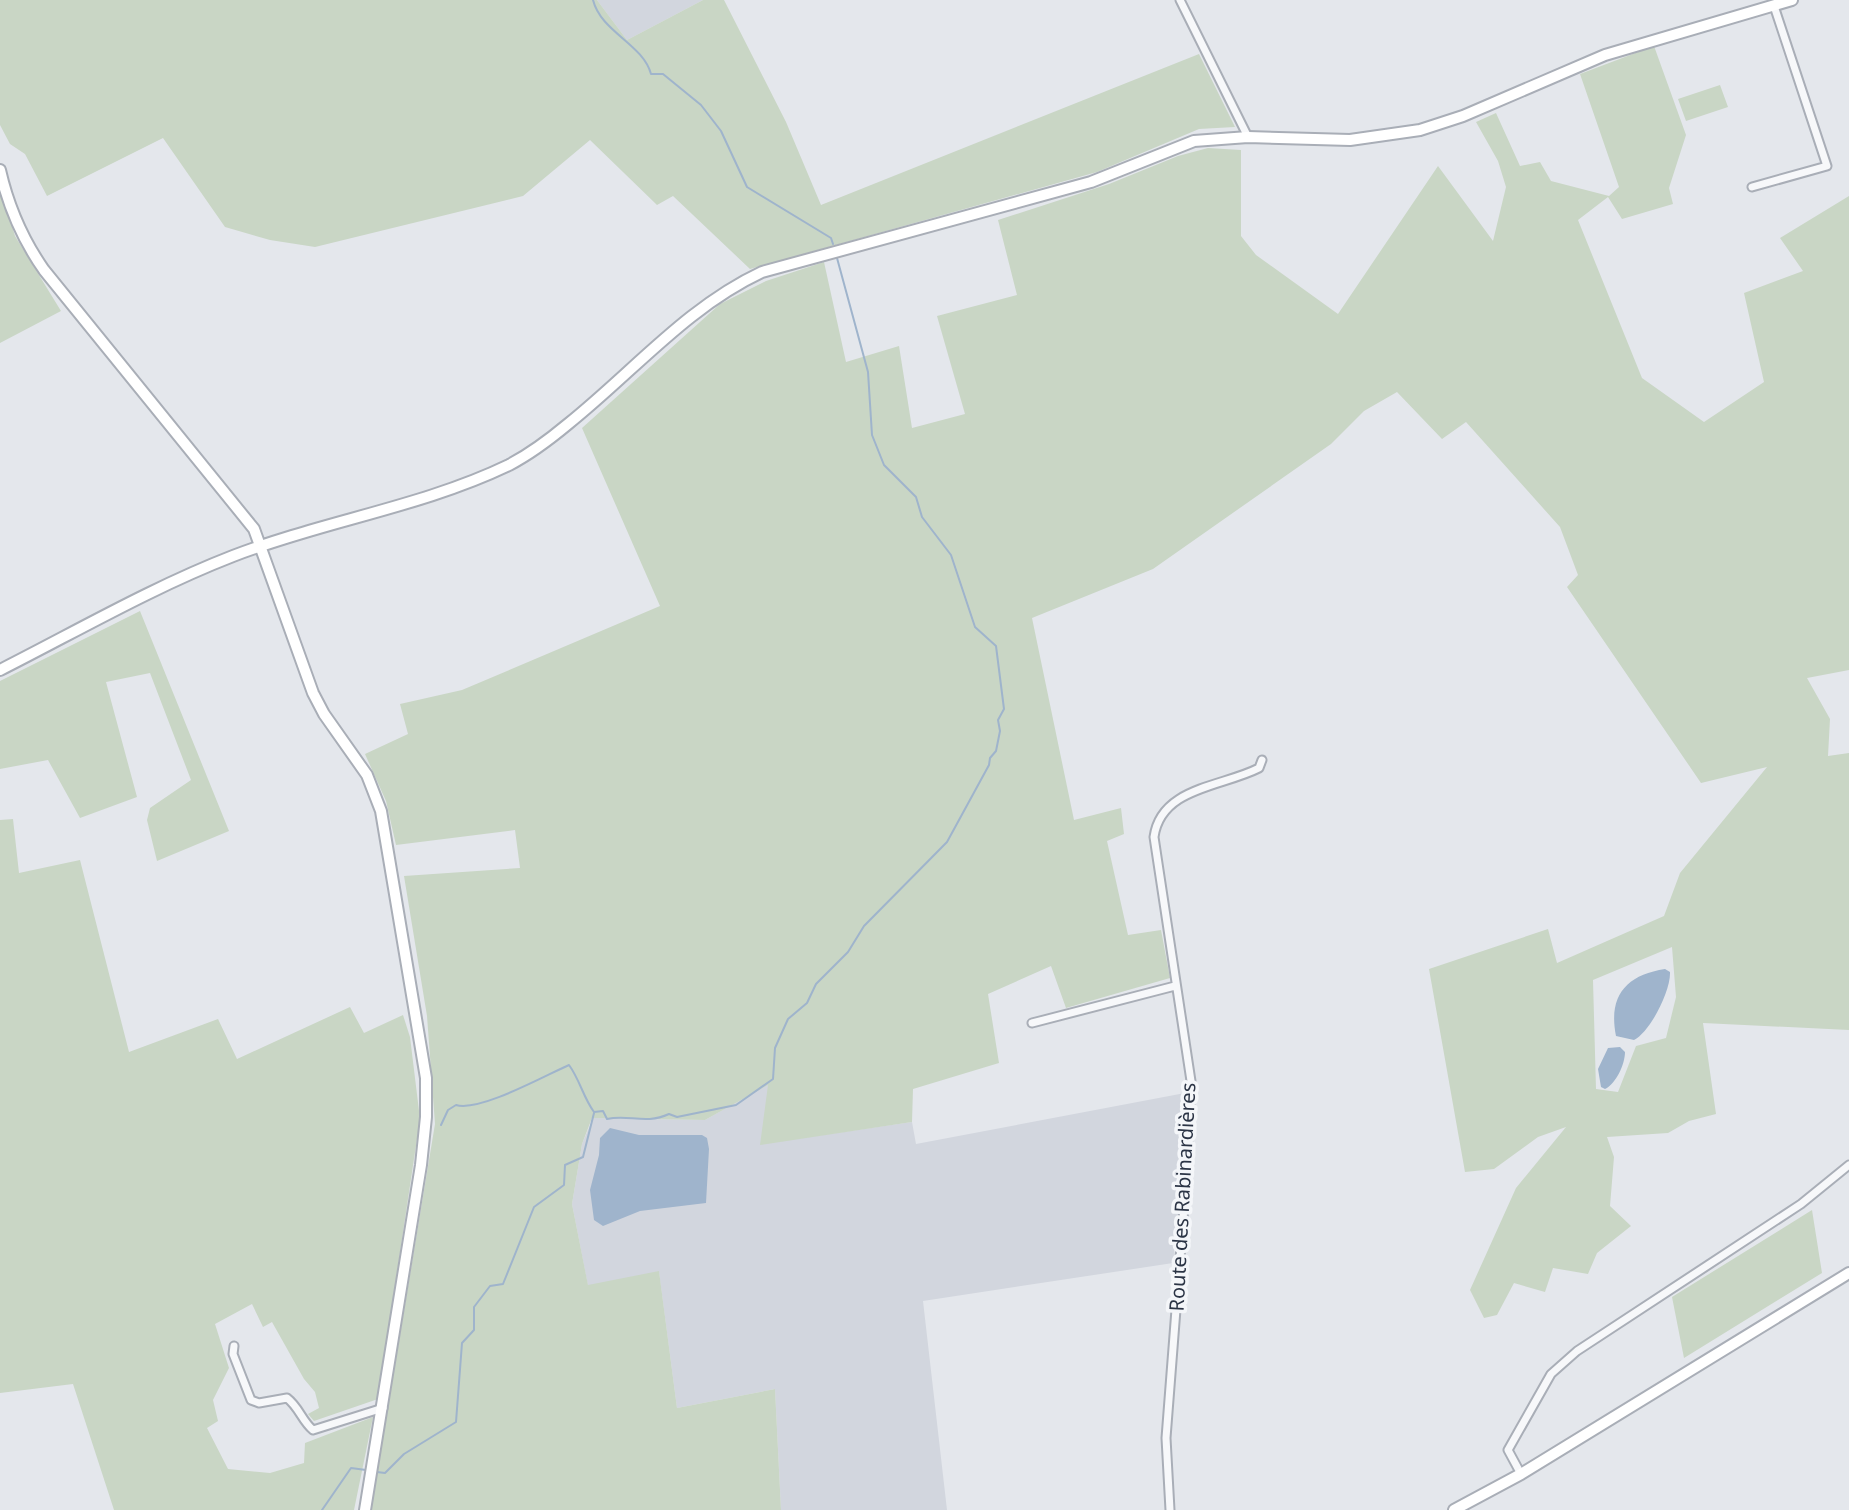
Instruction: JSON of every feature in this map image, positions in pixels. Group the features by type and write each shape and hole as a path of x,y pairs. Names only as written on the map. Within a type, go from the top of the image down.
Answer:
{"street":[{"path":"1180,0 1248,137"},
{"path":"0,670 194,573 262,546 472,481 511,464 585,411 709,301 762,272 1091,182 1194,141 1248,137 1350,140 1420,130 1463,116 1584,62 1792,0"},
{"path":"1752,187 1827,166 1774,6"},
{"path":"0,170 7,195 32,253 254,529 313,693 367,775 377,800 426,1078 423,1149 365,1510"},
{"name":"Route des Rabinardières","path":"1170,1510 1166,1438 1191,1081 1154,837 1157,820 1177,799 1240,777 1259,768 1262,760"},
{"path":"1032,1023 1175,986"},
{"path":"1521,1474 1508,1450 1551,1374 1577,1351 1801,1204 1849,1165"},
{"path":"1454,1510 1521,1474 1849,1273"},
{"path":"234,1346 233,1354 251,1400 259,1403 287,1398 295,1403 304,1423 313,1430 383,1408"}],"shaded area":[{"path":"597,0 703,0 627,40"},
{"path":"769,1084 761,1144 912,1122 916,1144 1185,1093 1173,1263 923,1301 947,1510 781,1510 775,1389 677,1408 659,1272 588,1286 572,1204 582,1144 593,1118 705,1120"}],"green space":[{"path":"0,0 597,0 627,40 703,0 724,0 786,122 821,205 1199,54 1235,127 1199,129 1097,172 750,269 673,196 657,205 590,140 523,196 315,247 270,240 225,227 163,138 47,196 25,154 10,144 0,125"},
{"path":"1654,46 1686,135 1669,188 1673,204 1622,219 1608,197 1578,220 1642,378 1704,422 1764,382 1744,293 1803,271 1780,238 1849,196 1849,670 1807,678 1830,719 1828,756 1849,753 1849,1030 1703,1023 1716,1114 1689,1121 1668,1133 1607,1137 1614,1157 1610,1206 1631,1226 1597,1253 1588,1274 1553,1268 1545,1292 1514,1283 1497,1315 1484,1318 1470,1290 1516,1188 1566,1127 1538,1137 1494,1169 1465,1172 1429,969 1548,929 1557,963 1664,916 1680,873 1767,767 1701,783 1567,587 1578,575 1560,527 1466,422 1442,439 1397,392 1364,411 1331,444 1153,569 1032,618 1074,820 1121,808 1124,834 1107,841 1128,935 1161,930 1170,978 1066,1008 1051,966 988,994 999,1063 913,1089 912,1122 760,1145 768,1085 705,1120 592,1118 582,1144 572,1204 588,1285 659,1271 677,1408 775,1389 781,1510 371,1510 435,1124 427,1016 404,876 520,868 515,830 396,845 386,801 365,754 408,734 400,704 462,690 660,606 582,428 720,304 766,281 824,262 846,362 899,346 912,428 965,414 937,316 1017,295 998,220 1208,148 1241,150 1241,236 1256,255 1338,314 1438,166 1493,241 1506,187 1498,161 1476,122 1496,113 1520,166 1540,162 1551,181 1609,196 1619,187 1580,74","holes":["1672,947 1676,997 1666,1038 1636,1046 1618,1092 1596,1089 1593,980"]},
{"path":"1720,85 1728,107 1686,121 1678,99"},
{"path":"0,185 15,236 61,311 0,343"},
{"path":"140,611 229,831 157,861 147,820 150,808 191,780 150,673 106,682 137,797 80,818 48,760 0,769 0,681"},
{"path":"13,819 19,873 80,860 129,1052 218,1019 237,1059 350,1007 364,1033 403,1015 410,1037 420,1119 378,1399 314,1421 308,1414 319,1408 315,1392 304,1379 272,1322 263,1327 252,1304 215,1324 229,1368 213,1400 218,1421 207,1428 228,1469 270,1473 304,1463 305,1443 373,1417 354,1510 114,1510 73,1384 0,1393 0,820"},
{"path":"1812,1210 1822,1273 1684,1358 1672,1297"}],"water":[{"path":"1665,969 1670,972 1667,990 1647,1029 1634,1040 1616,1036 1615,1010 1623,990 1640,976"},
{"path":"1620,1047 1625,1052 1622,1068 1613,1083 1605,1089 1601,1087 1598,1069 1608,1048"},
{"path":"610,1128 639,1135 702,1135 707,1138 706,1203 640,1211 603,1226 594,1220 590,1190 600,1138"}],"waterway":[{"path":"593,0 604,21 640,54 651,74 663,74 701,105 721,131 747,187 831,238 833,244"},
{"path":"441,1125 448,1110 456,1105 467,1106 496,1098 569,1065 594,1112 603,1111 607,1119 652,1119 669,1114 677,1117 736,1105 773,1079 775,1048 788,1019 807,1003 816,984 848,952 864,926 947,842 996,751 1000,731 998,720 1004,709 996,646 975,627 951,555 922,517 916,497 884,465 872,435 868,372 837,258"},
{"path":"377,1472 385,1473 404,1454 456,1422 462,1343 474,1330 474,1307 490,1286 503,1284 534,1207 564,1185 565,1165 583,1157 594,1113"},
{"path":"322,1510 351,1468 366,1470"}]}
